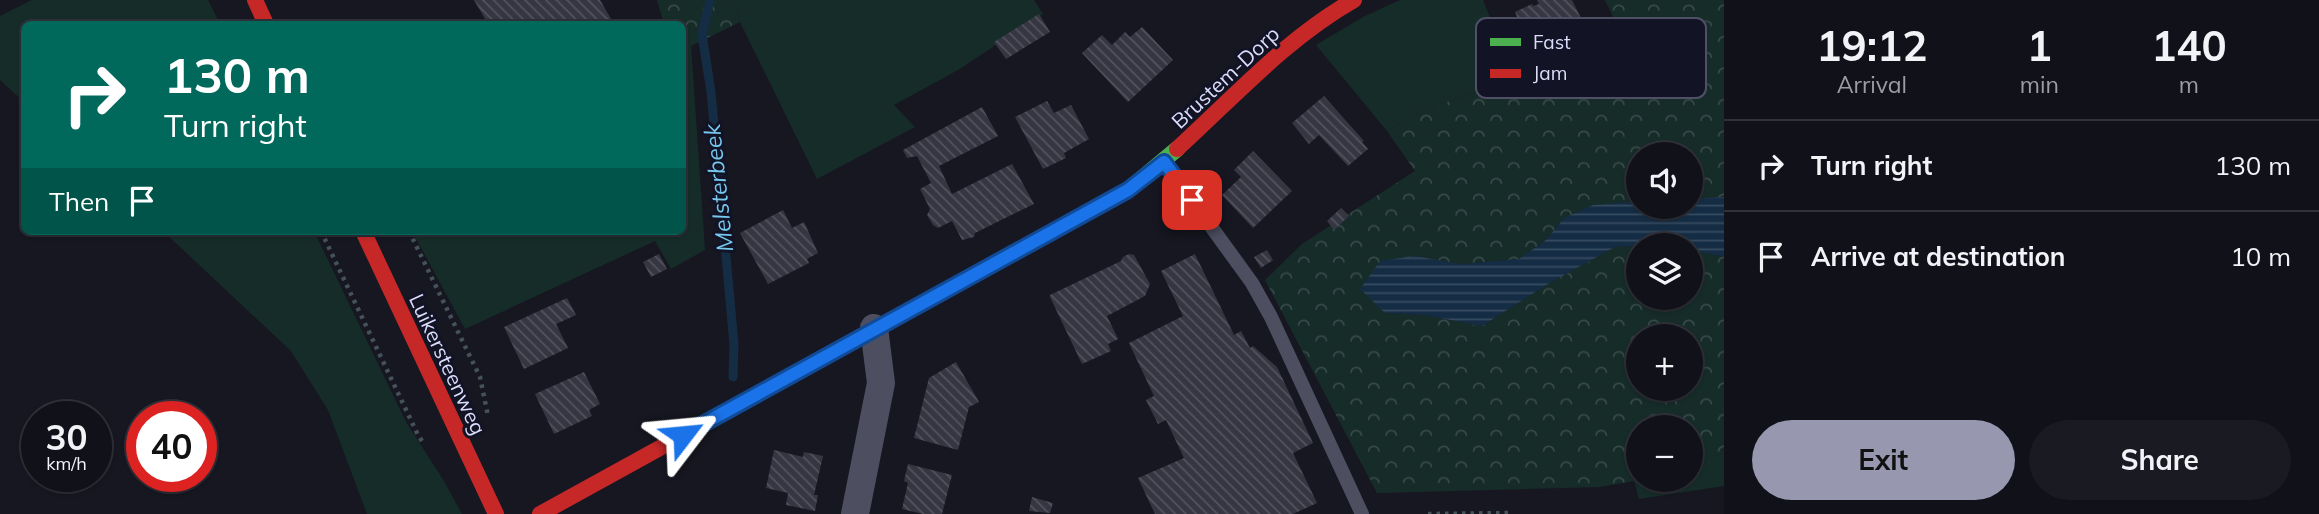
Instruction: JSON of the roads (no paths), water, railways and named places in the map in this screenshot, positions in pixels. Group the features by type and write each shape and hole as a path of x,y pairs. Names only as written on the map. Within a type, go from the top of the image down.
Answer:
{"street":[{"path":"255,0 265,21"},
{"name":"Brustem-Dorp","path":"540,514 1128,190 1164,162 1289,44 1333,10 1353,0"},
{"name":"Luikersteenweg","path":"365,235 496,514"},
{"path":"855,514 881,383 874,328"}],"lane":[{"path":"1164,162 1258,294 1271,317 1362,514"}],"water":[{"path":"1724,197 1724,257 1703,253 1703,233 1626,233 1626,247 1615,247 1548,284 1482,326 1424,315 1385,313 1360,289 1380,261 1415,256 1461,264 1519,259 1546,240 1564,218 1593,205 1626,202 1626,219 1703,219 1703,198"}],"waterway":[{"name":"Melsterbeek","path":"710,0 702,34 711,92 734,344 733,377"}]}
